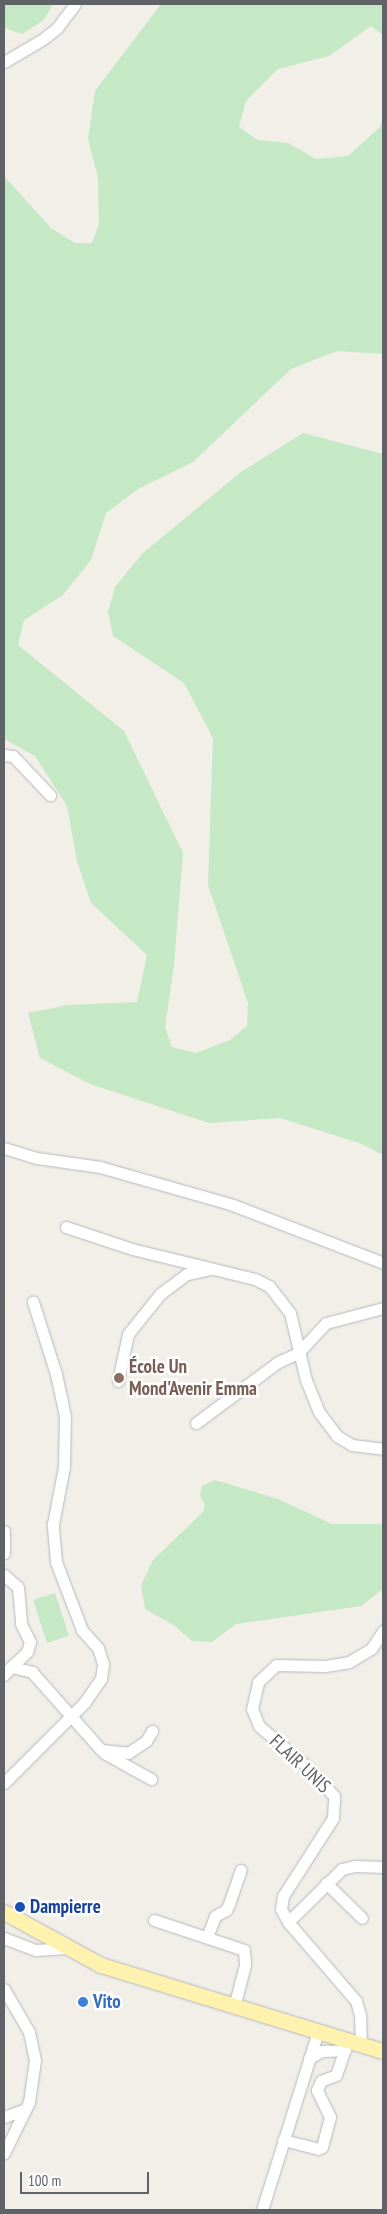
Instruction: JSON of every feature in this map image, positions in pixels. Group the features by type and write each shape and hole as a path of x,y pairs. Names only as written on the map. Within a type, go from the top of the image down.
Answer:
{"main road":[{"path":"4,1912 66,1948 101,1965 318,2031 351,2045 383,2051"}],"street":[{"path":"4,62 43,39 57,28 75,4"},
{"path":"4,755 13,756 50,795"},
{"path":"4,1148 37,1158 100,1167 234,1205 383,1263"},
{"path":"66,1227 132,1249 255,1279 277,1293 290,1313 298,1353 319,1412 337,1436 352,1445 383,1449"},
{"path":"118,1381 128,1334 160,1294 187,1274 212,1268"},
{"path":"4,1783 70,1714 84,1702 101,1679 103,1664 98,1648 82,1630 56,1562 53,1524 64,1467 65,1416 56,1374 33,1302"},
{"path":"196,1423 278,1362 298,1353 326,1323 383,1308"},
{"path":"4,1531 4,1553"},
{"path":"4,1575 18,1587 20,1624 30,1642 27,1652 8,1671"},
{"name":"FLAIR UNIS","path":"351,2045 360,2015 356,2001 288,1922 281,1909 283,1896 333,1818 335,1802 328,1788 309,1768 259,1726 252,1710 254,1692 258,1682 276,1665 326,1666 349,1662 371,1649 383,1631"},
{"path":"8,1671 32,1672 107,1758 151,1779"},
{"path":"101,1750 128,1754 146,1741 152,1730"},
{"path":"288,1922 342,1868 355,1866 383,1868"},
{"path":"207,1937 215,1916 226,1910 241,1870"},
{"path":"326,1883 362,1918"},
{"path":"154,1920 244,1950 245,1965 234,2007"},
{"path":"4,1938 36,1950 66,1948"},
{"path":"4,1989 29,2032 35,2060 26,2109 4,2153"},
{"path":"262,2210 318,2031"},
{"path":"309,2058 322,2051 351,2045"},
{"path":"283,2140 318,2149 322,2147 330,2117 316,2090 321,2082 336,2075 351,2045"},
{"path":"4,2117 26,2109"}],"green space":[{"path":"4,4 53,4 44,20 22,34 4,28"},
{"path":"161,4 383,4 383,35 371,26 329,56 278,69 246,101 239,127 258,140 288,143 316,159 348,156 380,127 383,117 383,354 337,351 291,369 193,462 138,489 106,513 91,560 63,595 24,620 18,645 124,731 183,853 174,965 165,1027 172,1047 196,1053 230,1040 247,1026 248,1003 208,885 213,738 184,683 113,636 108,612 115,587 143,553 241,472 303,433 383,454 383,1155 362,1144 280,1118 209,1123 90,1084 40,1058 28,1013 68,1005 137,1002 147,955 91,903 77,861 67,806 35,756 4,739 4,176 51,228 75,243 92,243 99,224 98,178 88,138 95,91"},
{"path":"215,1480 278,1499 332,1524 383,1524 383,1589 361,1606 236,1624 212,1642 192,1641 175,1626 145,1609 141,1585 153,1560 203,1512 205,1505 200,1496 202,1486"},
{"path":"55,1593 69,1636 47,1643 33,1600"}],"place":[{"name":"École Un Mond'Avenir Emma","path":"119,1378"},
{"name":"Dampierre","path":"20,1907"},
{"name":"Vito","path":"83,2002"}]}
